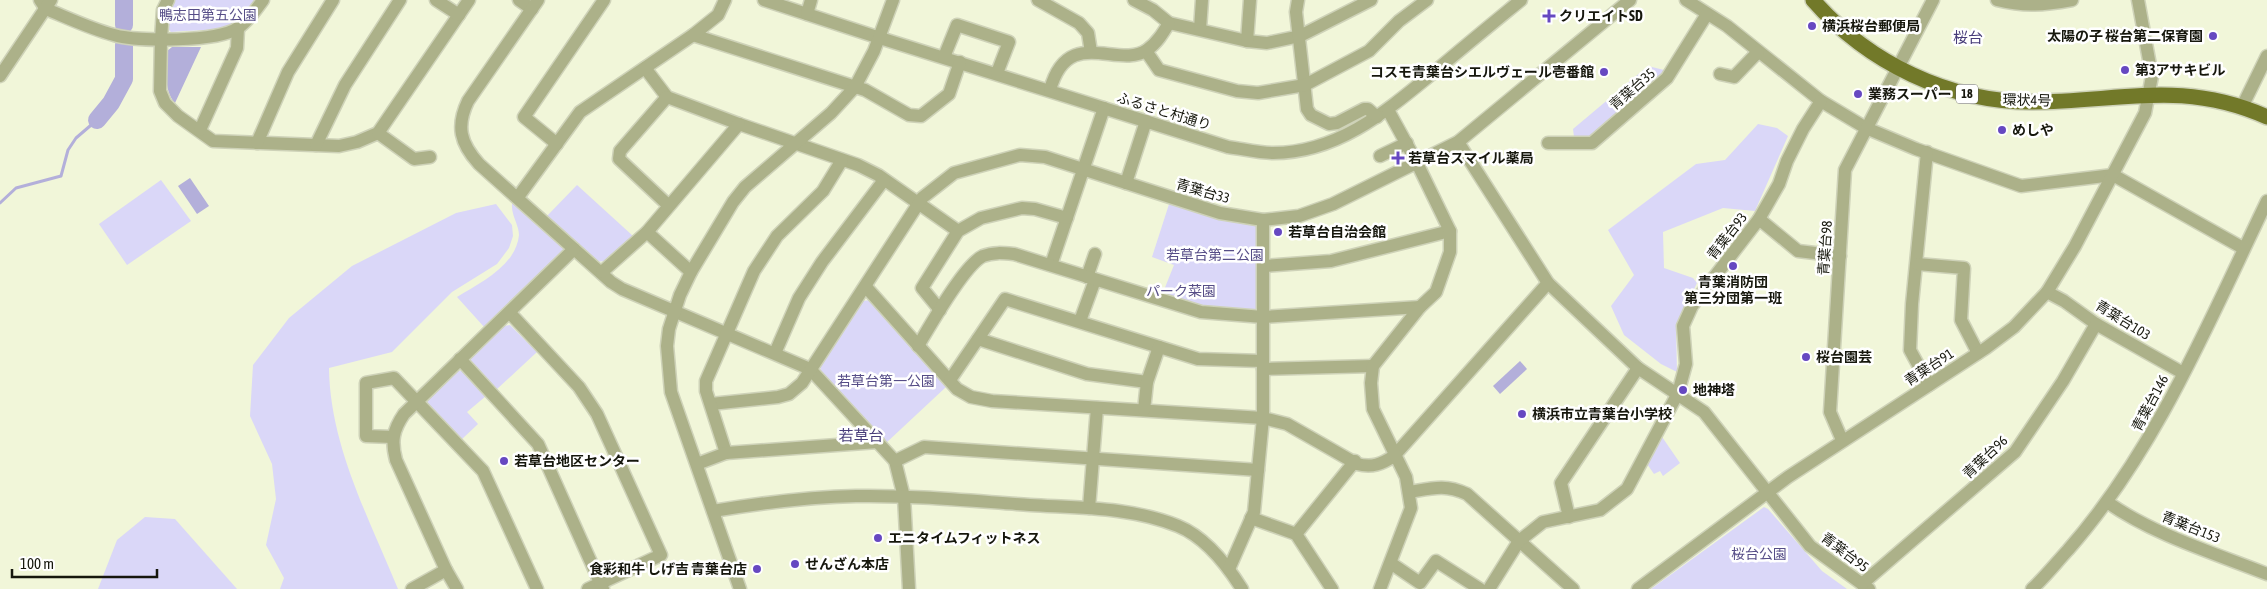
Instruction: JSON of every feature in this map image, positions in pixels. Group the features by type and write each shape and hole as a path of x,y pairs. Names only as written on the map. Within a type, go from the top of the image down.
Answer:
{"main road":[{"name":"環状4号","path":"1813,0 1848,35 1897,68 1942,87 2010,102 2150,94 2190,96 2242,107 2267,117"}],"street":[{"path":"168,0 163,10 160,91 165,103 178,116 200,130 213,142 339,146 357,142 378,133 469,0"},
{"path":"0,76 45,3 116,36 161,38 215,37 238,28 263,0"},
{"path":"257,143 288,72 333,0"},
{"path":"316,145 345,84 400,0"},
{"path":"436,0 459,15"},
{"path":"519,0 535,4 468,101 462,114 460,126 462,142 470,154 611,282 622,289 810,369 895,461 904,497 909,589"},
{"path":"557,144 524,117 604,0"},
{"path":"518,197 580,112 693,35 718,15 725,0"},
{"name":"ふるさと村通り","path":"764,0 1228,147 1272,153 1309,148 1335,141 1383,114 1521,0"},
{"path":"807,14 811,0"},
{"path":"740,589 671,392 667,346 674,311 691,272 733,202 745,188 831,113 855,87 880,38 893,0"},
{"path":"1038,0 1079,24 1088,33 1090,52"},
{"path":"1134,0 1154,5 1169,23 1247,41 1267,43 1300,36 1350,5 1371,0"},
{"path":"1200,29 1202,0"},
{"path":"1247,41 1250,0"},
{"path":"1298,0 1296,12 1308,109 1321,121 1337,123 1360,110 1368,109 1383,114 1406,143 1450,231 1450,252 1436,292 1420,307 1373,366 1371,383 1373,409 1394,456 1406,477 1410,492 1410,508 1392,564 1380,589"},
{"path":"1146,51 1159,70 1237,91 1258,93 1305,85 1369,51 1399,20 1427,0"},
{"name":"青葉台33","path":"712,404 789,394 802,383 922,198 954,173 1020,155 1044,157 1220,212 1263,220 1310,213 1371,186 1416,161 1458,142 1513,101 1630,0"},
{"path":"1686,0 1727,26 1821,100 1866,128 2021,186 2113,176 2243,248"},
{"name":"青葉台98","path":"1842,440 1830,412 1845,170 1933,0"},
{"path":"1997,0 2020,6 2070,0"},
{"name":"青葉台91","path":"1638,589 1768,491 1842,440 1978,353 2014,327 2047,292 2113,176 2145,113 2152,76 2138,0"},
{"name":"青葉台35","path":"1548,143 1592,143 1667,78 1707,14"},
{"path":"1050,90 1053,78 1063,64 1076,55 1090,52 1131,54 1146,51 1160,38 1169,23"},
{"path":"944,57 957,25 1009,42 997,73"},
{"path":"200,130 237,48 238,28"},
{"path":"693,35 855,87 909,116 921,116 949,94 960,62"},
{"path":"1720,74 1734,78 1758,52"},
{"path":"2242,107 2267,56"},
{"path":"645,68 667,97 858,165 884,180 958,231"},
{"path":"667,97 620,151 619,159 668,206"},
{"name":"青葉台93","path":"1489,589 1519,541 1543,522 1600,510 1627,489 1678,393 1686,364 1683,326 1692,306 1759,219 1779,184 1787,161 1803,129 1821,100"},
{"path":"1051,265 1104,108"},
{"path":"1126,183 1146,121"},
{"path":"602,272 646,232 739,124"},
{"path":"378,133 414,159 430,156"},
{"name":"青葉台95","path":"1458,142 1548,282 1638,368 1704,412 1810,546 1836,567 1865,586"},
{"path":"1380,156 1406,143"},
{"path":"1928,152 1912,304 1910,350 1928,385"},
{"path":"726,453 712,404 706,391 706,381 725,332 754,271 776,236 822,191 842,160"},
{"path":"775,353 800,298 822,262 884,180"},
{"path":"940,310 922,288 958,231 981,218 1022,208 1035,209 1067,218"},
{"name":"青葉台146","path":"2032,589 2107,502 2138,456 2183,373 2243,248 2265,209"},
{"path":"1759,219 1798,251 1840,256"},
{"path":"1229,569 1251,518 1258,470 1263,418 1263,220"},
{"path":"1264,266 1330,261 1450,231"},
{"path":"646,232 691,272"},
{"path":"457,589 446,570 396,460 393,437 394,428 404,414 574,249"},
{"path":"918,346 940,310 970,268 983,256 998,252 1014,254 1197,311 1264,317 1420,307"},
{"path":"1080,321 1095,254"},
{"path":"1917,264 1964,268 1961,320 1978,353"},
{"path":"866,287 957,389 971,397 992,401 1263,418 1287,424 1355,462 1365,466 1376,466 1394,456 1548,282"},
{"name":"青葉台103","path":"2047,292 2064,301 2096,324 2183,373"},
{"path":"950,380 1005,299 1198,359 1263,365 1373,366"},
{"path":"510,313 579,387 597,414 661,555 602,586 588,589"},
{"name":"青葉台96","path":"1865,586 2015,452 2063,381 2096,324"},
{"path":"978,340 1087,374 1147,382"},
{"path":"1144,410 1147,382 1159,347"},
{"path":"460,359 538,444 602,586"},
{"path":"1569,517 1561,483 1638,368"},
{"path":"393,437 366,436 366,383 394,378 483,471 538,589"},
{"path":"1089,508 1098,408"},
{"path":"697,464 726,453 878,442"},
{"path":"895,461 924,447 1258,470"},
{"path":"1296,534 1355,462"},
{"path":"1410,492 1441,486 1468,494 1573,589"},
{"path":"713,511 808,499 904,497 1142,513 1180,527 1201,540 1229,569 1242,589"},
{"name":"青葉台153","path":"2107,502 2126,515 2147,525 2267,574"},
{"path":"1251,518 1296,534 1332,589"},
{"path":"1392,564 1420,583 1436,561 1480,589"},
{"path":"412,589 446,570"}],"green space":[{"name":"鴨志田第五公園","path":"173,0 256,0 247,12 238,20 228,25 207,30 171,32 166,27"},
{"path":"1648,66 1664,70 1663,76 1591,138 1574,137 1573,129"},
{"path":"1758,124 1777,128 1788,136 1755,211 1723,208 1663,232 1664,268 1693,278 1697,283 1676,327 1677,372 1661,364 1624,335 1611,306 1634,275 1608,230 1696,164 1725,160"},
{"path":"161,180 191,221 127,265 99,224"},
{"path":"577,185 633,236 606,261 595,262 547,216"},
{"name":"若草台第二公園","path":"1171,198 1263,220 1256,268 1259,306 1253,312 1224,312 1160,300 1174,265 1152,257"},
{"path":"514,203 567,251 485,328 457,297 496,272 511,256 519,235 512,208"},
{"path":"496,204 512,225 513,236 509,248 497,264 452,292 392,352 329,368 331,397 344,453 353,481 398,589 280,589 284,578 266,545 276,499 272,464 250,416 253,365 289,318 352,266 456,213"},
{"name":"若草台第一公園","path":"871,300 946,387 886,443 821,372 820,365 862,301"},
{"path":"510,325 537,352 496,390 470,363 472,356 504,326"},
{"path":"456,371 462,371 486,396 467,412 478,424 461,440 426,405 429,397"},
{"path":"1660,434 1680,463 1663,476 1660,471 1654,474 1645,461"},
{"name":"桜台公園","path":"1764,507 1768,509 1822,571 1847,589 1651,589"},
{"path":"145,517 175,519 237,589 98,589 117,540"}],"shaded area":[{"path":"172,47 201,47 175,103 171,98 166,78 167,51"},
{"path":"190,178 209,206 197,214 178,186"},
{"path":"1520,361 1527,369 1500,394 1493,386"}],"waterway":[{"path":"124,0 124,25"},
{"path":"97,120 111,103 124,79 124,45"},
{"path":"0,203 16,188 61,176 68,150 76,138 97,120"}],"place":[{"name":"クリエイトSD","path":"1549,16"},
{"name":"横浜桜台郵便局","path":"1812,26"},
{"name":"太陽の子 桜台第二保育園","path":"2213,36"},
{"name":"第3アサキビル","path":"2125,70"},
{"name":"コスモ青葉台シエルヴェール壱番館","path":"1604,72"},
{"name":"業務スーパー","path":"1858,94"},
{"name":"めしや","path":"2002,130"},
{"name":"若草台スマイル薬局","path":"1398,158"},
{"name":"若草台自治会館","path":"1278,232"},
{"name":"青葉消防団 第三分団第一班","path":"1733,266"},
{"name":"桜台園芸","path":"1806,357"},
{"name":"地神塔","path":"1683,390"},
{"name":"横浜市立青葉台小学校","path":"1522,414"},
{"name":"若草台地区センター","path":"504,461"},
{"name":"エニタイムフィットネス","path":"878,538"},
{"name":"せんざん本店","path":"795,564"},
{"name":"食彩和牛 しげ吉 青葉台店","path":"757,569"}],"district":[{"name":"桜台","path":"1968,38"},
{"name":"若草台","path":"861,436"}],"park label":[{"name":"パーク菜園","path":"1181,291"}]}
